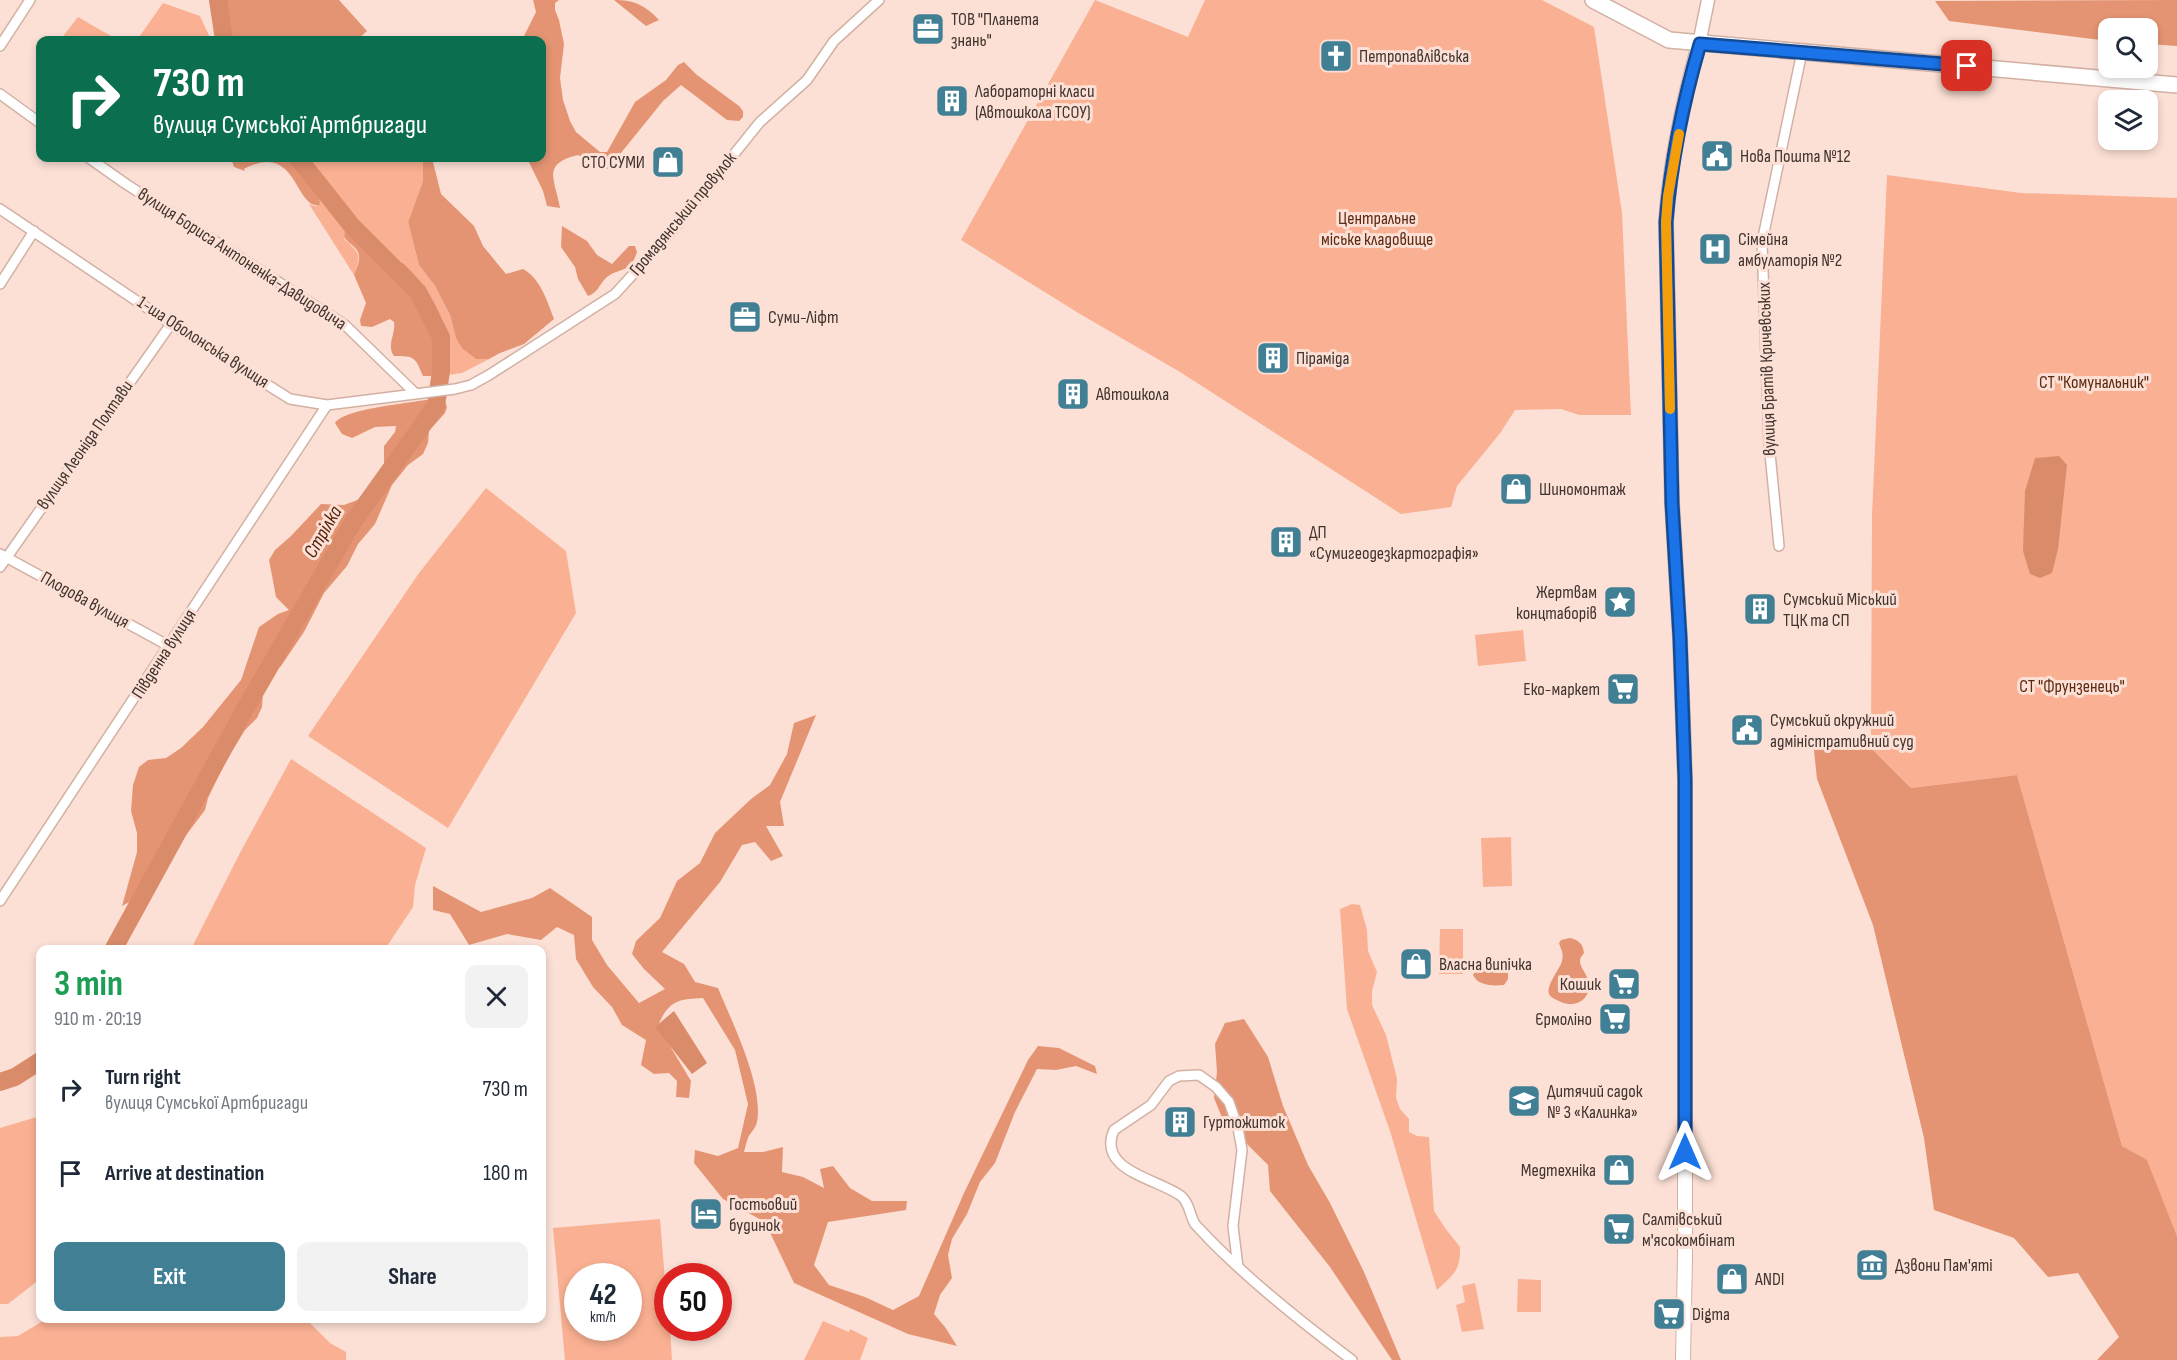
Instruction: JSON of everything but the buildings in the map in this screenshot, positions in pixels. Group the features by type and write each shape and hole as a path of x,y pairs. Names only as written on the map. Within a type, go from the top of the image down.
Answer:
{"main road":[{"path":"1593,0 1669,40 2177,85"},
{"path":"1683,1360 1685,780 1672,503 1666,222 1668,196 1686,89 1700,44"}],"street":[{"path":"0,46 30,0"},
{"name":"Громадянський провулок","path":"427,393 471,385 615,294 667,237 760,122 807,80 834,40 879,0"},
{"path":"1700,44 1708,0"},
{"name":"вулиця Братів Кричевських","path":"1779,546 1769,443 1762,242 1802,52"},
{"path":"0,94 36,120"},
{"name":"вулиця Бориса Антоненка-Давидовича","path":"95,162 345,325 415,393"},
{"name":"1-ша Оболонська вулиця","path":"0,209 171,324 290,399 327,405 427,393"},
{"path":"0,284 34,231"},
{"name":"вулиця Леоніда Полтави","path":"0,567 3,555 171,324"},
{"name":"Південна вулиця","path":"0,901 327,405"},
{"name":"Плодова вулиця","path":"3,555 170,646"},
{"path":"1238,1267 1233,1226 1242,1150 1238,1128 1229,1102 1216,1087 1199,1075 1179,1076 1169,1081 1150,1105 1114,1130 1111,1136 1117,1160 1125,1168 1183,1197 1196,1224 1238,1267 1288,1312 1352,1360"}],"green space":[{"name":"Центральне міське кладовище","path":"1095,0 1188,37 1205,0 1542,0 1594,27 1622,213 1631,415 1579,415 1561,409 1515,410 1501,432 1457,486 1451,507 1401,514 1180,372 1080,314 961,240"},
{"path":"163,3 200,16 209,36 140,36"},
{"path":"78,17 111,36 63,36"},
{"path":"313,162 423,162 423,181 408,222 419,265 435,286 450,315 456,338 476,359 489,359 462,373 441,376 447,366 402,262 391,257 363,231 344,239 358,255 354,275 309,204 320,205 317,169"},
{"name":"СТ \"Фрунзенець\"","path":"1887,175 2021,193 2177,198 2177,1236 2147,1161 2122,1146 2017,775 1911,788 1871,748 1872,516"},
{"path":"486,488 566,551 576,613 448,828 308,736 419,573"},
{"path":"1523,630 1526,661 1478,666 1475,635"},
{"path":"291,759 426,848 415,885 413,907 388,945 193,945"},
{"path":"1511,837 1512,886 1483,887 1481,838"},
{"path":"1352,904 1360,905 1367,930 1368,951 1377,972 1372,991 1372,1005 1386,1035 1397,1079 1396,1098 1400,1109 1409,1119 1409,1132 1417,1136 1429,1137 1434,1211 1460,1247 1455,1272 1437,1290 1390,1131 1347,1009 1340,909"},
{"path":"1440,929 1463,929 1463,974 1439,974"},
{"path":"36,1117 36,1282 8,1304 0,1304 0,1128"},
{"path":"660,1219 664,1263 654,1263 654,1341 671,1341 672,1360 565,1360 553,1228"},
{"path":"1518,1279 1541,1280 1541,1312 1517,1312"},
{"path":"1475,1283 1484,1329 1462,1332 1456,1305 1465,1302 1462,1286"},
{"path":"823,1321 849,1332 850,1329 868,1338 860,1360 804,1360"},
{"path":"40,1323 310,1323 330,1343 346,1352 346,1360 0,1360 0,1337 18,1336"}],"shaded area":[{"path":"216,0 339,0 367,31 361,36 216,36"},
{"path":"533,0 559,0 555,3 555,10 564,44 560,78 563,100 576,132 600,152 607,152 635,102 666,80 678,65 684,62 697,75 739,106 743,111 743,117 739,121 727,120 681,85 663,101 608,169 578,155 559,163 553,174 560,208 547,206 543,191 529,162 546,162 546,36 524,36 536,12"},
{"path":"614,0 639,4 659,20 646,26"},
{"path":"2177,0 2177,46 2158,45 2158,18 2098,18 2098,40 1949,21 1935,1"},
{"path":"232,162 262,162 244,169 245,171 234,167"},
{"path":"262,162 313,162 317,169 320,205 311,204 293,178 275,163"},
{"path":"423,162 433,162 441,194 474,226 483,246 506,274 523,269 534,278 543,291 554,319 524,344 489,359 476,359 462,348 456,338 450,315 435,286 419,265 408,222 423,181"},
{"path":"562,226 587,241 597,255 612,264 629,246 635,246 637,252 634,260 627,268 610,275 596,291 588,296 578,279 575,267 561,247"},
{"path":"346,228 364,231 387,254 414,274 433,300 446,331 448,347 447,362 441,376 423,376 413,359 406,356 394,356 391,344 394,322 390,319 372,327 361,326 360,320 366,303 354,275 359,256 356,248 345,237"},
{"path":"441,397 447,407 445,413 429,431 428,443 423,454 408,465 392,485 375,524 358,544 347,566 324,593 304,632 281,666 264,681 262,707 257,718 245,730 226,761 208,798 205,810 166,862 152,873 135,899 122,906 137,852 137,833 131,811 133,785 139,767 148,760 166,758 181,748 203,727 241,680 259,627 278,614 289,610 276,597 269,560 275,550 321,504 344,505 360,499 371,488 384,467 384,446 395,432 396,426 375,427 352,438 342,434 335,423 353,413 368,409"},
{"path":"2059,456 2067,465 2058,549 2052,573 2040,578 2030,574 2023,551 2025,491 2035,458"},
{"path":"816,715 780,802 784,826 766,826 783,856 771,861 755,842 742,845 720,882 662,952 684,964 695,982 718,988 738,1036 751,1073 758,1107 756,1124 748,1138 744,1152 763,1152 783,1147 782,1172 803,1177 824,1188 820,1169 833,1166 850,1188 872,1201 907,1201 906,1210 828,1222 814,1265 829,1285 865,1297 893,1310 919,1296 964,1193 1028,1060 1038,1046 1059,1048 1095,1066 1097,1074 1076,1066 1056,1070 1037,1069 1015,1112 995,1163 980,1182 967,1214 952,1239 948,1255 952,1278 940,1295 934,1314 957,1346 908,1334 794,1283 765,1222 723,1199 694,1163 695,1150 718,1156 738,1148 748,1104 735,1050 703,998 687,999 670,1006 658,1026 691,1081 689,1098 676,1097 677,1081 669,1073 654,1074 641,1065 646,1040 622,1025 612,1007 593,987 576,959 574,935 557,927 541,940 507,934 469,945 450,914 433,910 433,886 481,912 532,898 550,888 592,917 592,940 607,965 639,1003 665,989 632,954 636,941 660,918 677,881 700,863 715,833 751,799 770,785 787,754 794,723"},
{"path":"1813,741 1871,748 1911,788 2017,775 2122,1146 2147,1160 2177,1236 2177,1360 2097,1360 2119,1337 2078,1273 2048,1277 2014,1238 1934,1210 1924,1138 1873,925 1817,779"},
{"path":"1570,938 1578,941 1583,947 1584,953 1580,958 1580,963 1589,985 1583,1000 1567,1004 1554,999 1549,994 1549,990 1562,961 1559,943 1561,940"},
{"path":"1502,964 1508,971 1508,979 1504,985 1491,985 1475,979 1473,975 1477,967"},
{"path":"674,1011 707,1063 692,1074 655,1027"},
{"path":"1244,1019 1268,1057 1283,1106 1308,1165 1330,1203 1364,1272 1401,1360 1392,1360 1330,1267 1270,1191 1268,1165 1223,1120 1214,1098 1217,1072 1215,1044 1225,1023"}],"waterway":[{"name":"Стрілка","path":"218,0 223,36"},
{"name":"Стрілка","path":"116,945 245,709 353,522 436,406 441,371 441,337 418,292 352,226 301,162"},
{"name":"Стрілка","path":"0,1082 15,1077 36,1064"}],"slow traffic":[{"path":"1670,409 1666,222 1668,196 1679,134"}],"place":[{"name":"ТОВ \"Планета знань\"","path":"928,29"},
{"name":"Петропавлівська","path":"1336,56"},
{"name":"Лабораторні класи (Автошкола ТСОУ)","path":"952,101"},
{"name":"Нова Пошта №12","path":"1717,156"},
{"name":"СТО СУМИ","path":"668,162"},
{"name":"Сімейна амбулаторія №2","path":"1715,249"},
{"name":"Суми-Ліфт","path":"745,317"},
{"name":"Піраміда","path":"1273,358"},
{"name":"Автошкола","path":"1073,394"},
{"name":"Шиномонтаж","path":"1516,489"},
{"name":"ДП «Сумигеодезкартографія»","path":"1286,542"},
{"name":"Жертвам концтаборів","path":"1620,602"},
{"name":"Сумський Міський ТЦК та СП","path":"1760,609"},
{"name":"Еко-маркет","path":"1623,689"},
{"name":"Сумський окружний адміністративний суд","path":"1747,730"},
{"name":"Власна випічка","path":"1416,964"},
{"name":"Кошик","path":"1624,984"},
{"name":"Єрмоліно","path":"1615,1019"},
{"name":"Дитячий садок № 3 «Калинка»","path":"1524,1101"},
{"name":"Гуртожиток","path":"1180,1122"},
{"name":"Медтехніка","path":"1619,1170"},
{"name":"Гостьовий будинок","path":"706,1214"},
{"name":"Салтівський м'ясокомбінат","path":"1619,1229"},
{"name":"Дзвони Пам'яті","path":"1872,1265"},
{"name":"ANDI","path":"1732,1279"},
{"name":"Digma","path":"1669,1314"}],"route":[{"path":"1685,1152 1685,780 1672,503 1666,222 1668,196 1686,89 1700,44 1967,66"}],"park label":[{"name":"СТ \"Комунальник\"","path":"2094,382"}]}
